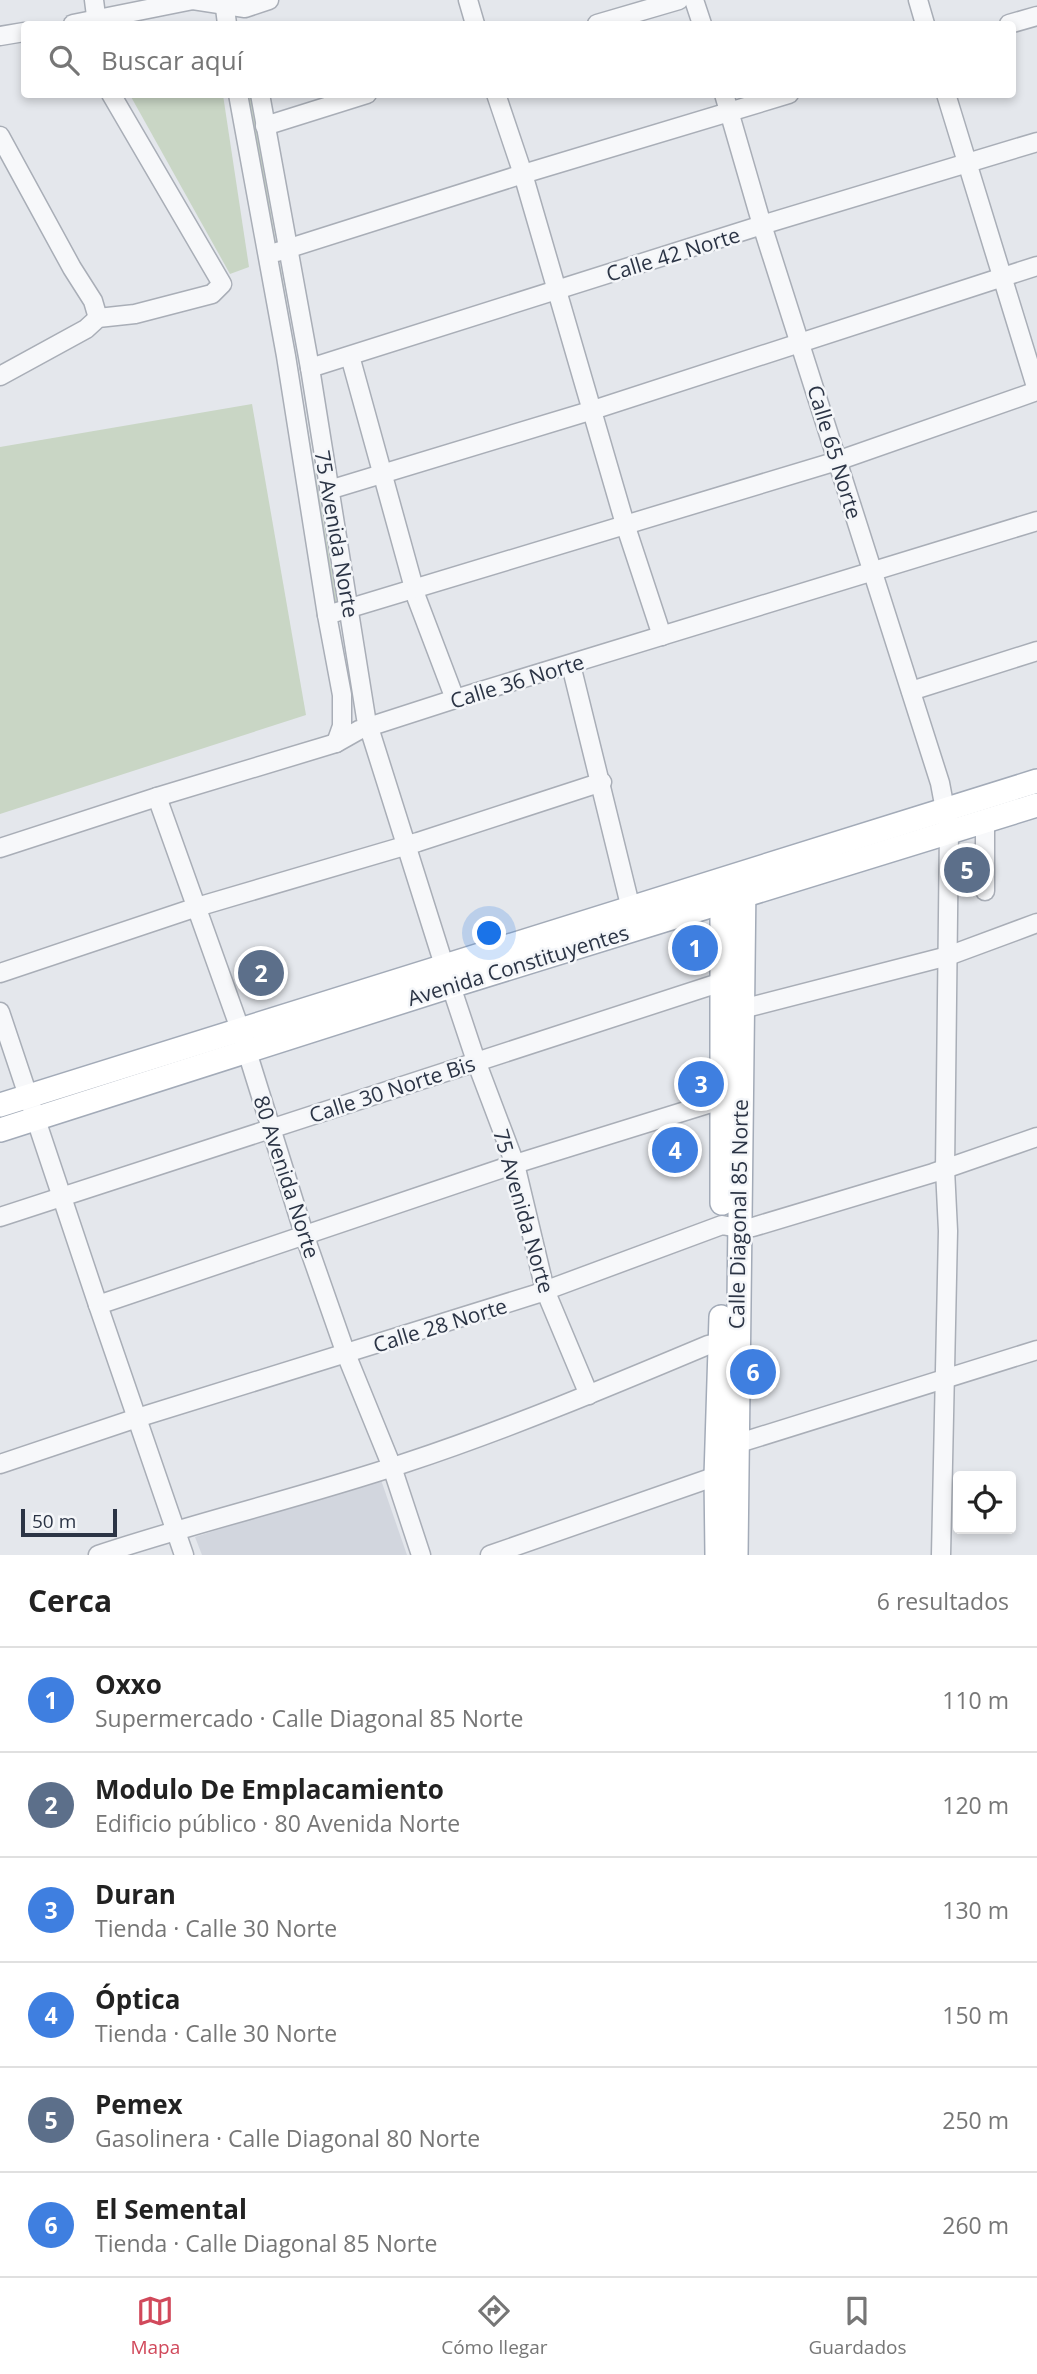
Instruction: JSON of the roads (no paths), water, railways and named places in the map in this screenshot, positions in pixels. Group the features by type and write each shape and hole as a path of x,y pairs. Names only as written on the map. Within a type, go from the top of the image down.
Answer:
{"main road":[{"name":"Avenida Constituyentes","path":"0,1130 244,1040 947,820 1037,781"},
{"name":"Avenida Constituyentes","path":"947,820 985,821 1037,804"},
{"name":"Avenida Constituyentes","path":"447,975 631,909 733,887"},
{"name":"Calle Diagonal 85 Norte","path":"717,1555 726,1473 736,1444 724,1099 734,978 733,887"},
{"name":"Calle Diagonal 85 Norte","path":"734,978 742,1009 721,1342 726,1473 736,1555"},
{"name":"Avenida Constituyentes","path":"0,1105 29,1095 244,1040"}],"street":[{"path":"94,0 97,21"},
{"path":"105,21 193,0 224,2 246,11 269,0"},
{"path":"468,0 474,21"},
{"path":"607,21 679,0"},
{"path":"694,0 701,21"},
{"path":"918,0 924,21"},
{"path":"224,2 227,21"},
{"path":"1016,22 1037,16"},
{"path":"0,36 21,32"},
{"path":"0,376 86,328 98,318 135,314 212,294 222,284 113,98"},
{"name":"75 Avenida Norte","path":"240,98 342,695 342,726 336,743"},
{"name":"75 Avenida Norte","path":"261,98 310,368 368,728 447,975 515,1164 545,1290 589,1395"},
{"path":"265,126 355,98"},
{"path":"497,98 523,174 625,524 662,636"},
{"name":"Calle 65 Norte","path":"725,98 762,225 911,691 947,820 945,1169 948,1231 941,1555"},
{"path":"267,255 523,174 777,98"},
{"path":"327,615 837,461 1037,391 947,98"},
{"path":"0,136 93,301 98,318"},
{"name":"Calle 42 Norte","path":"310,368 762,225 1037,142"},
{"path":"329,490 593,410 1037,266"},
{"path":"350,356 415,589 455,699"},
{"name":"Calle 36 Norte","path":"0,848 336,743 359,730 455,699 1037,521"},
{"path":"911,691 1037,651"},
{"path":"572,665 631,909"},
{"path":"0,973 197,907 405,846 602,782"},
{"name":"80 Avenida Norte","path":"157,797 244,1040 305,1237 346,1354 393,1467 421,1555"},
{"path":"985,821 985,891"},
{"path":"742,1009 948,956 1037,923"},
{"name":"Calle 30 Norte Bis","path":"0,1217 734,978"},
{"path":"0,1012 97,1305 184,1555"},
{"path":"97,1305 515,1164 724,1099"},
{"name":"Calle 28 Norte","path":"0,1464 137,1418 545,1290 730,1226 754,1227 945,1169 1037,1137"},
{"path":"99,1555 176,1529 393,1467 589,1395 721,1342"},
{"path":"736,1444 1037,1350"},
{"path":"490,1555 726,1473"}],"place":[{"name":"Pemex","path":"967,870"},
{"name":"Oxxo","path":"695,948"},
{"name":"Modulo De Emplacamiento","path":"261,973"},
{"name":"Duran","path":"701,1084"},
{"name":"Óptica","path":"675,1150"},
{"name":"El Semental","path":"753,1372"}]}
